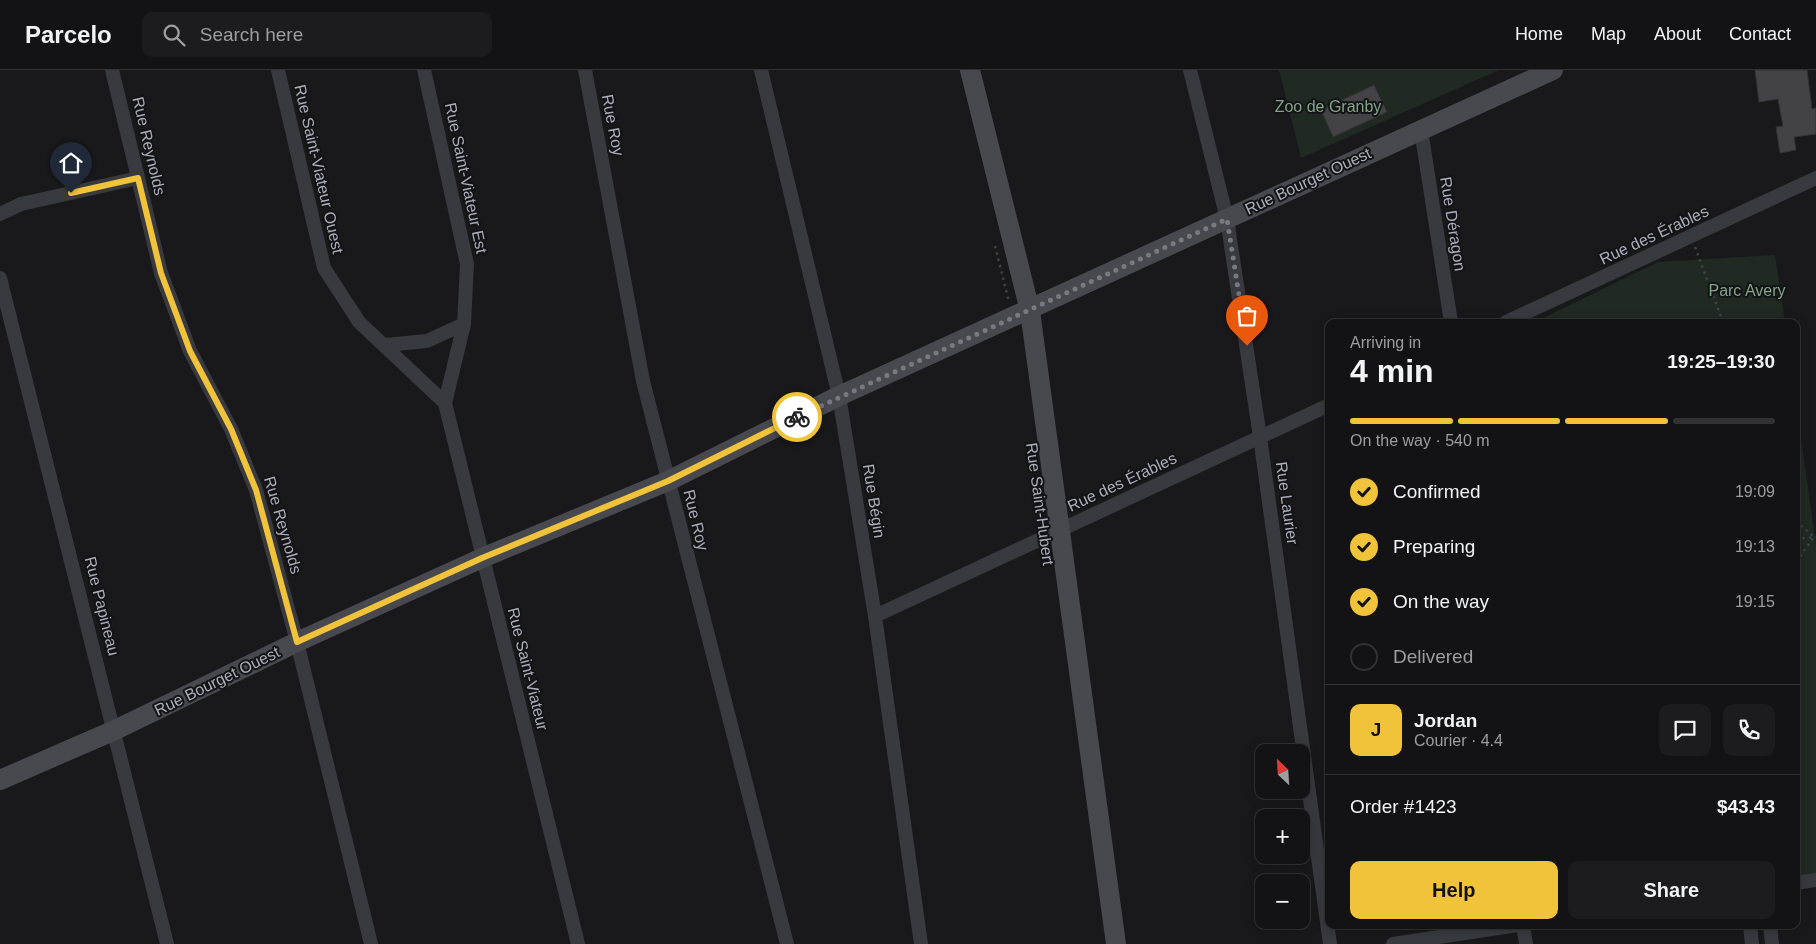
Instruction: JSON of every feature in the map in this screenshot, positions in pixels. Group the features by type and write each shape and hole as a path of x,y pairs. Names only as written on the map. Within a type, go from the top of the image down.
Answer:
{"street":[{"name":"Rue Reynolds","path":"112,70 161,273 190,351 231,429 256,490 297,642 370,944"},
{"name":"Rue Saint-Viateur Ouest","path":"278,70 324,268 359,322 445,403"},
{"name":"Rue Saint-Viateur Est","path":"424,70 467,264 464,324 445,403"},
{"name":"Rue Roy","path":"585,70 643,381 787,944"},
{"name":"Rue Bégin","path":"761,70 839,396 875,616 921,944"},
{"name":"Rue Saint-Hubert","path":"970,70 1022,314 1061,529 1116,944"},
{"name":"Rue Laurier","path":"1190,70 1227,219 1260,437 1325,908"},
{"name":"Rue Bourget Ouest","path":"0,780 115,730 297,642 482,558 668,481 839,396 1022,314 1324,173 1552,70"},
{"name":"Rue Déragon","path":"1421,130 1451,319"},
{"path":"0,214 21,204 138,178"},
{"name":"Rue des Érables","path":"1512,319 1816,178"},
{"name":"Rue Papineau","path":"0,278 115,730 167,944"},
{"path":"385,345 427,341 464,324"},
{"name":"Rue Saint-Viateur","path":"445,403 578,944"},
{"name":"Rue des Érables","path":"875,616 1325,407"},
{"path":"1800,882 1816,880"},
{"name":"Rue Laurier","path":"1328,929 1330,944"},
{"path":"1393,944 1492,929"},
{"path":"1524,929 1526,944"},
{"path":"1750,929 1752,944"},
{"path":"1770,929 1772,944"}],"path":[{"path":"1691,236 1710,292 1722,319"},
{"path":"994,242 1022,314"},
{"path":"1800,524 1815,537"},
{"path":"1800,539 1815,537"},
{"path":"1800,557 1815,537"}],"green space":[{"name":"Zoo de Granby","path":"1279,70 1499,70 1301,158"},
{"name":"Parc Avery","path":"1775,255 1785,319 1541,319 1658,262"},
{"path":"1800,431 1816,544 1816,874 1800,876"}],"building":[{"path":"1755,70 1807,70 1812,109 1816,108 1816,134 1794,137 1796,150 1780,153 1776,127 1783,126 1778,99 1759,102"},
{"path":"1374,85 1387,112 1333,137 1321,110"}],"way so far":[{"path":"797,417 839,396 1227,219 1247,346"}],"route":[{"path":"71,193 138,178 161,273 190,351 231,429 256,490 297,642 482,558 668,481 797,417"}]}
